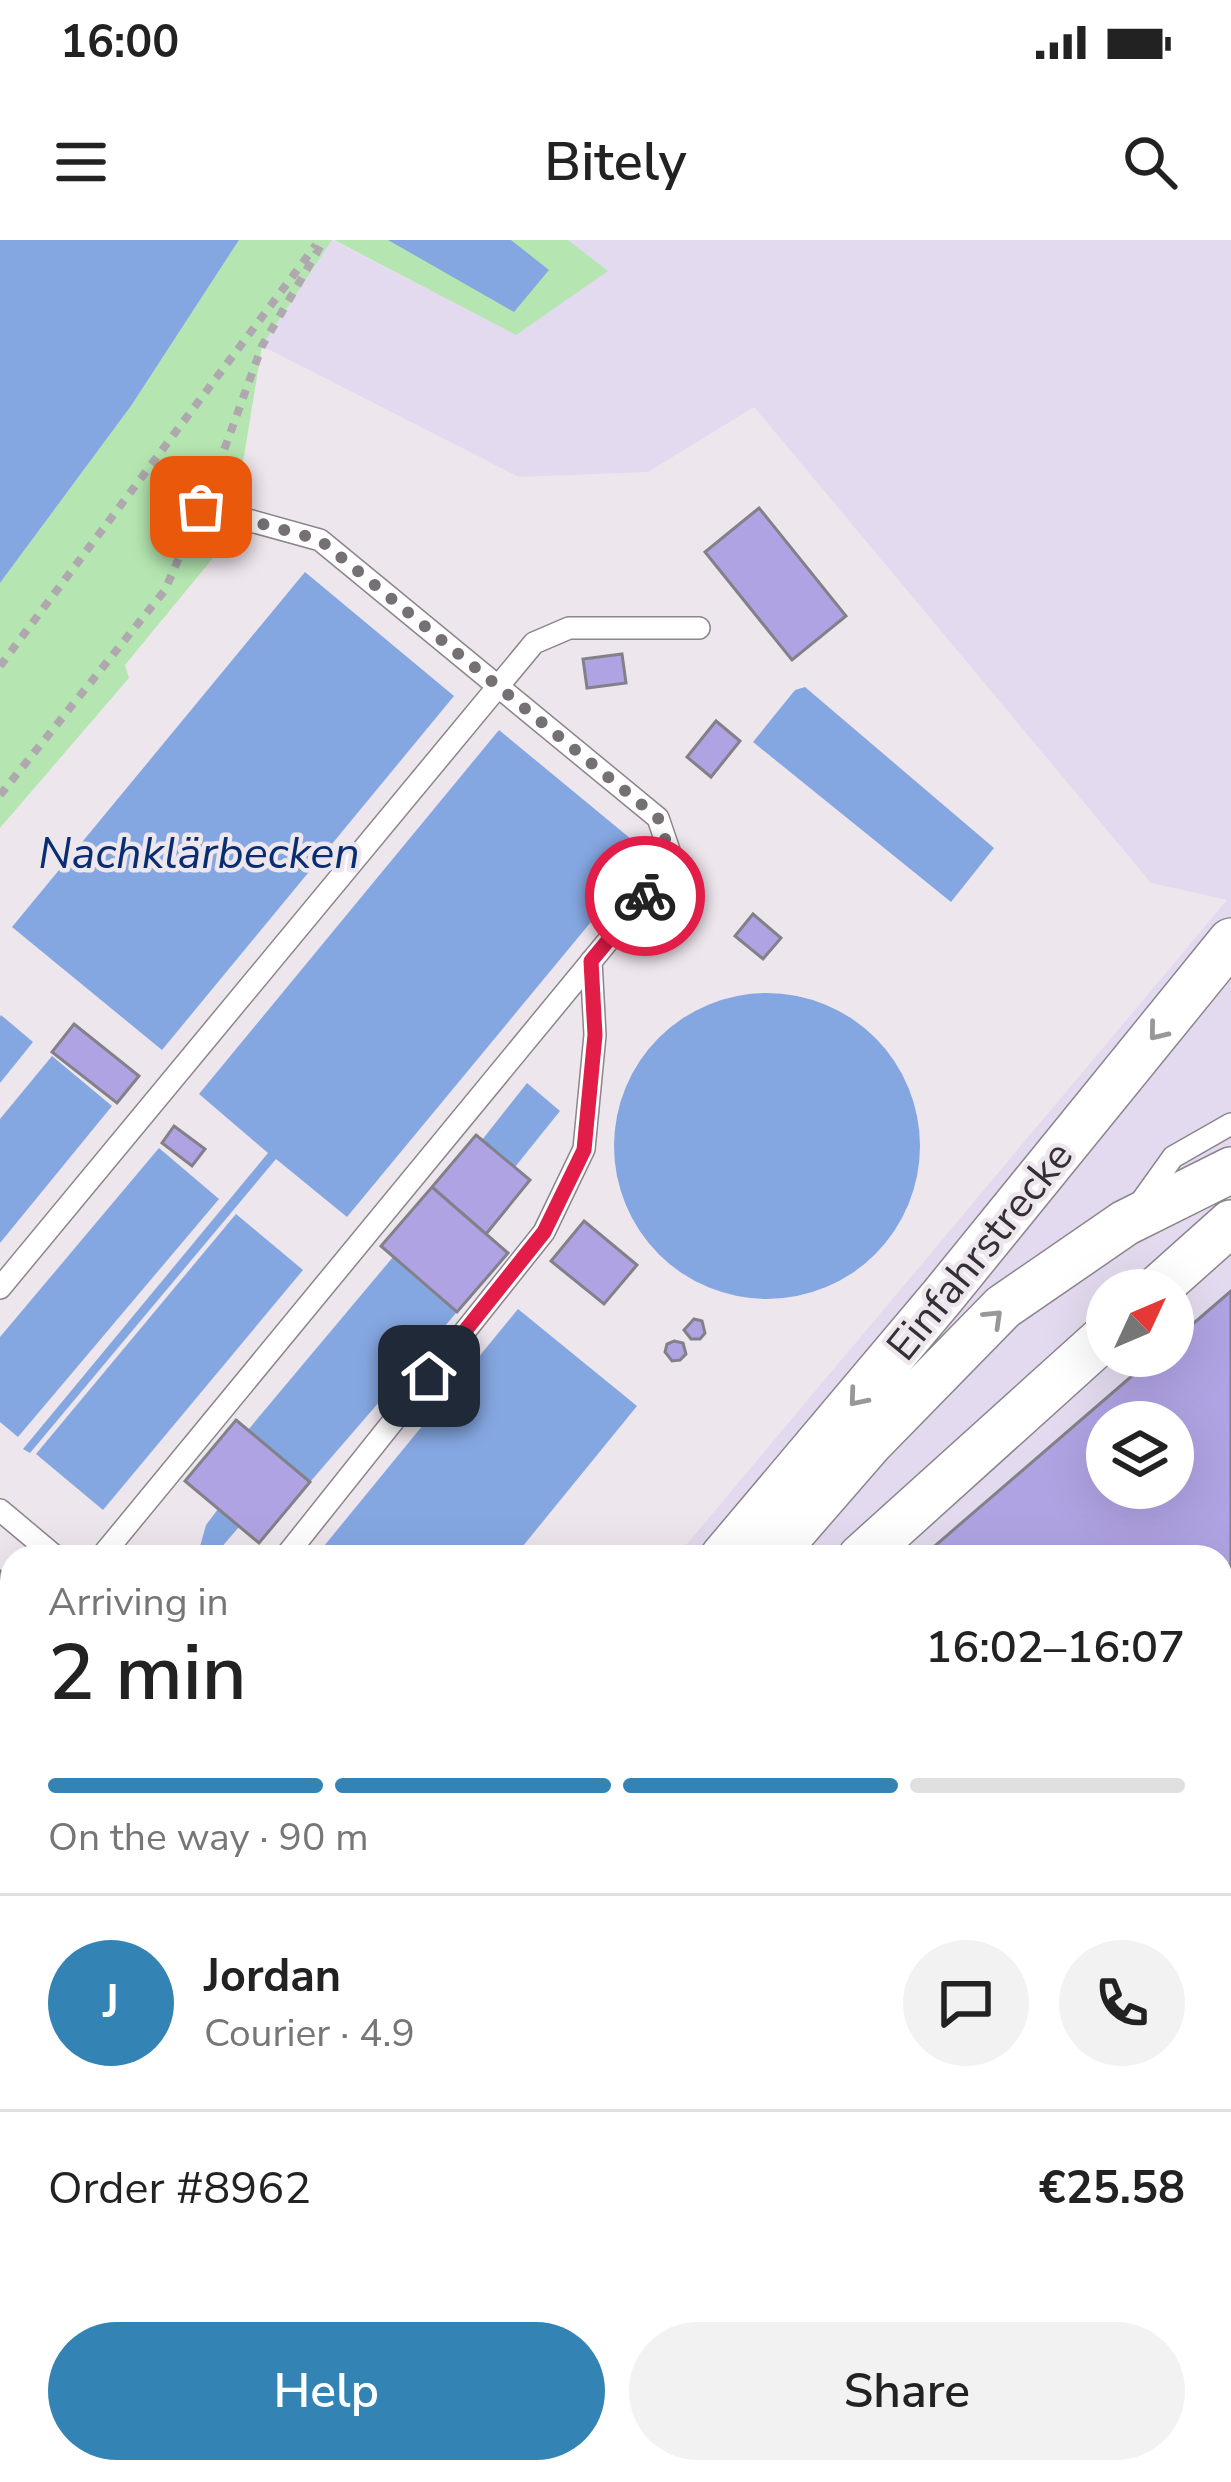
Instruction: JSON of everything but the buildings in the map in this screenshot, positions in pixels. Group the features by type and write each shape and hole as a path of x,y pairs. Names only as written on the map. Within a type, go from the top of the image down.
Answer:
{"street":[{"name":"Einfahrstrecke","path":"733,1545 942,1298 1231,941"},
{"name":"Einfahrstrecke","path":"781,1545 870,1443 1004,1307 1125,1223 1231,1170"},
{"path":"1179,1269 1231,1222"},
{"path":"874,1545 1086,1354"}],"lane":[{"path":"110,1545 673,862 658,818 320,540 201,507"},
{"path":"0,1288 534,643 569,628 699,628"},
{"path":"295,1545 544,1232 584,1150 595,1035 591,961"},
{"path":"1125,1223 1173,1157 1231,1124"},
{"path":"0,1510 42,1545"}],"path":[{"path":"0,667 319,240"}],"shaded area":[{"path":"332,240 516,334 607,271 568,240 1231,240 1231,1545 686,1545 1227,900 1151,883 754,407 648,472 519,477 262,346"}],"green space":[{"path":"239,240 332,240 262,346 231,536 125,665 129,678 0,828 0,583 131,406"},
{"path":"334,240 568,240 608,271 516,335"}],"water":[{"path":"0,240 239,240 131,406 0,583"},
{"path":"388,240 511,240 549,270 514,312"},
{"name":"Nachklärbecken","path":"305,572 454,696 162,1050 12,927"},
{"path":"805,687 994,848 951,902 753,742 795,690"},
{"name":"Nachklärbecken","path":"499,730 648,853 347,1217 276,1159 30,1453 23,1449 268,1153 199,1094"},
{"path":"767,993 825,1005 875,1038 908,1088 920,1146 908,1204 875,1254 825,1287 767,1299 709,1287 659,1254 626,1204 614,1146 626,1088 659,1038 709,1005"},
{"path":"0,1017 33,1042 0,1083"},
{"path":"52,1056 112,1106 0,1243 0,1119"},
{"path":"527,1083 560,1111 515,1167 482,1140"},
{"path":"159,1148 219,1199 18,1437 0,1422 0,1337"},
{"path":"236,1214 303,1270 103,1510 36,1454"},
{"path":"393,1257 457,1312 310,1482 248,1430"},
{"path":"518,1309 637,1406 524,1545 325,1545"},
{"path":"218,1509 239,1527 223,1545 200,1545 206,1525"}],"way so far":[{"path":"201,507 320,540 658,818 673,862 645,896"}],"route":[{"path":"429,1376 544,1232 584,1150 595,1035 591,961 645,896"}]}
